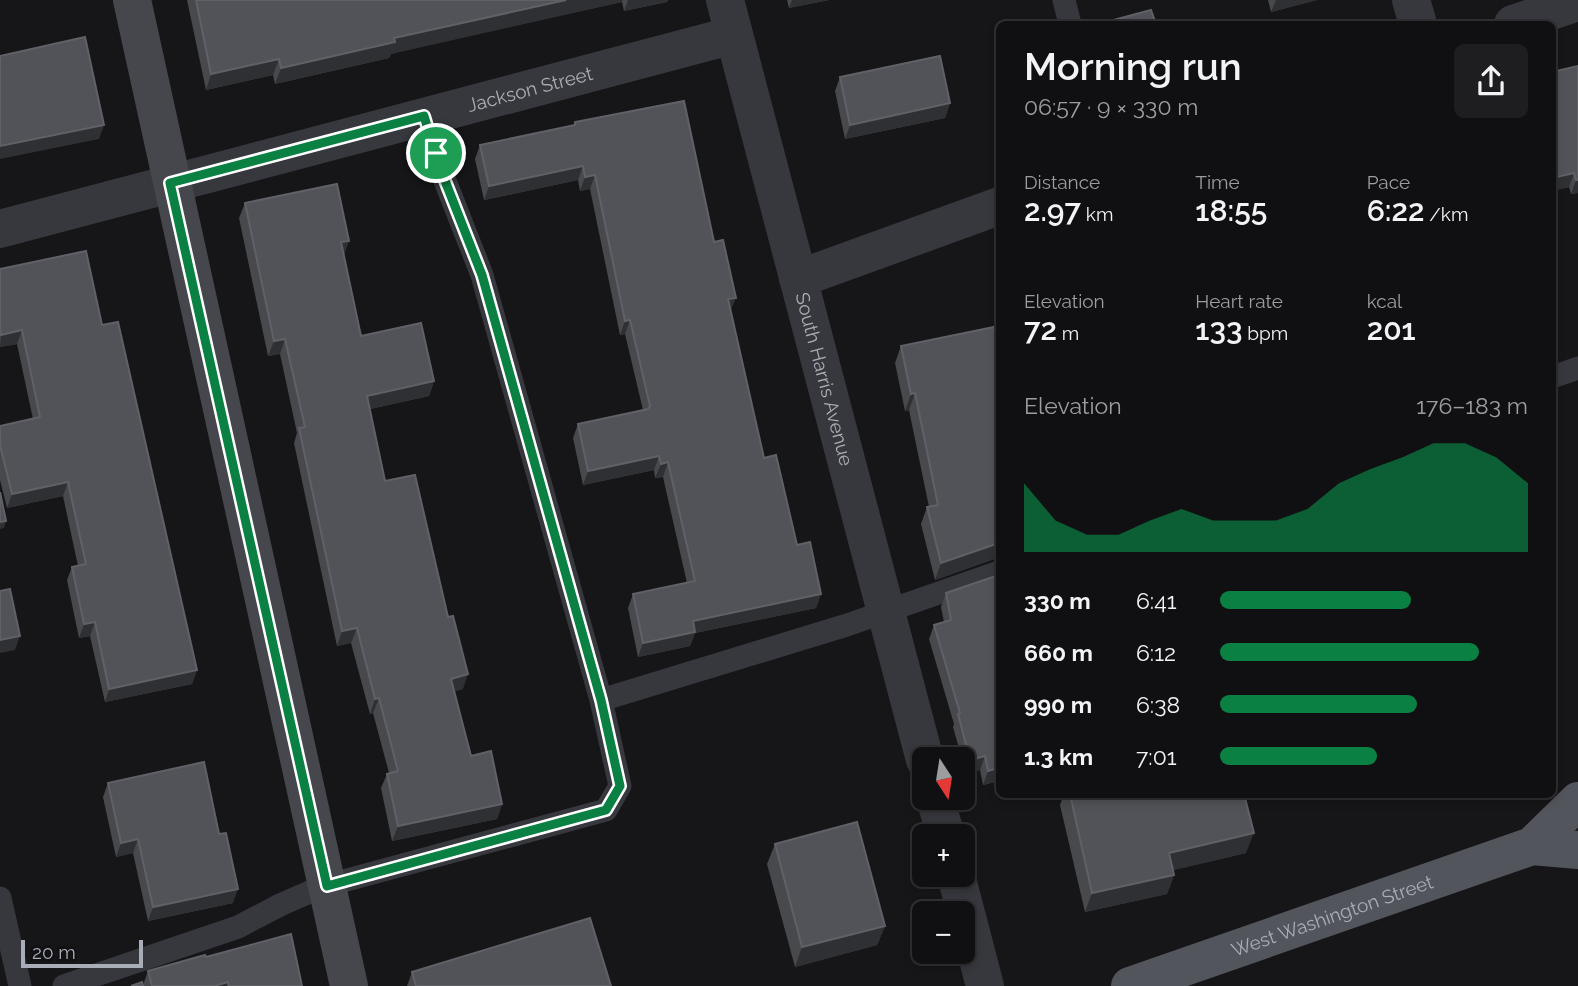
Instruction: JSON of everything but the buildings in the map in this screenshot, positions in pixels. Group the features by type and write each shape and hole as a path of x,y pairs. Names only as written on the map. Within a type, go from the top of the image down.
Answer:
{"main road":[{"path":"132,0 170,183 349,986"},
{"name":"West Washington Street","path":"1532,846 1578,801"},
{"name":"West Washington Street","path":"1130,986 1532,846 1578,850"}],"street":[{"path":"1411,0 1417,21"},
{"path":"1522,21 1578,2"},
{"name":"Jackson Street","path":"0,229 424,116 730,17"},
{"name":"South Harris Avenue","path":"730,17 922,747"},
{"path":"798,279 996,207"},
{"path":"959,887 985,986"}],"lane":[{"path":"1063,0 1069,21"},
{"path":"64,986 238,927 280,905 327,886 606,810 620,786 601,700 482,275 440,168 424,116"},
{"path":"1556,376 1578,368"},
{"path":"601,700 886,611 996,573"},
{"path":"0,898 20,986"}],"route":[{"path":"424,116 436,153 482,275 601,700 620,786 606,810 327,886 170,183 424,116"}]}
